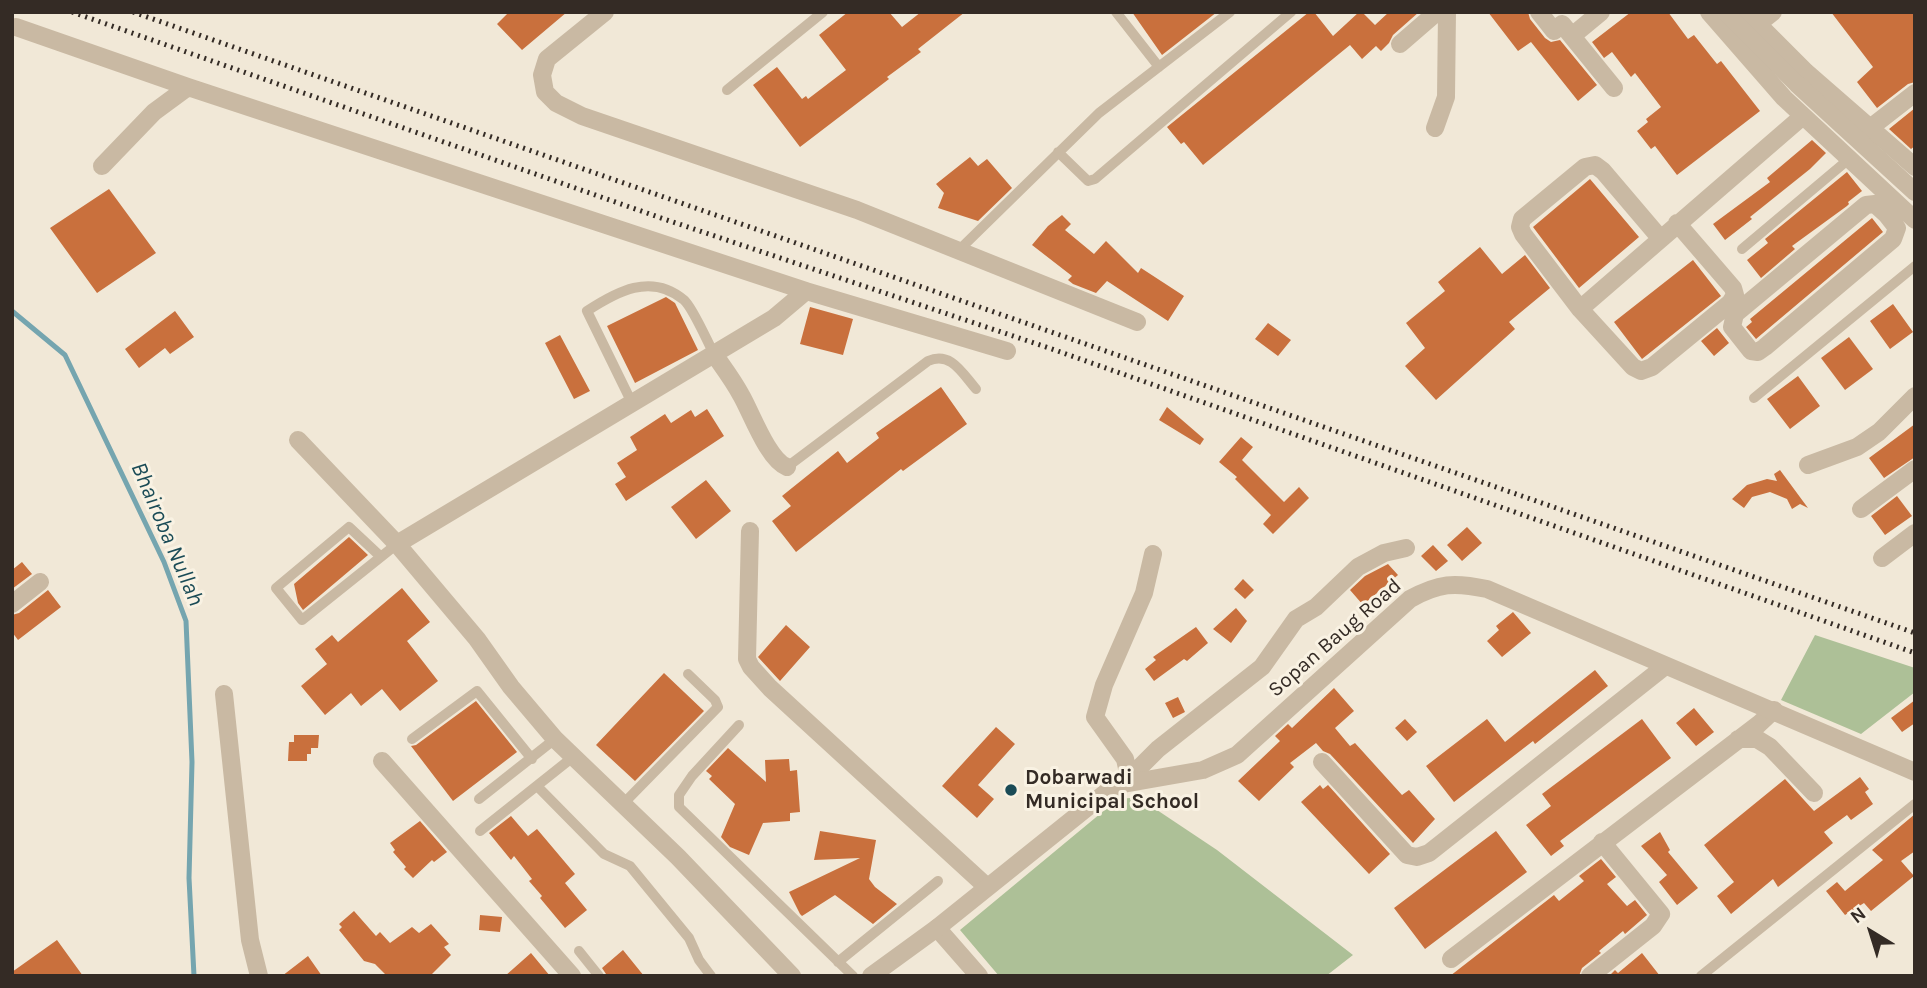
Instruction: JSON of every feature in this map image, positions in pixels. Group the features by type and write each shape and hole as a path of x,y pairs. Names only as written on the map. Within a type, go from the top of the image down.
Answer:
{"street":[{"path":"605,12 547,59 542,75 543,83 545,92 556,103 582,116 857,211 1137,322"},
{"path":"1400,44 1437,12"},
{"path":"1435,128 1446,97 1447,12"},
{"path":"1539,12 1554,31 1562,24 1614,88"},
{"path":"1572,36 1601,12"},
{"path":"1709,12 1784,98 1849,159 1892,209 1897,228 1893,239 1765,347 1758,352 1751,351 1732,327 1735,314 1866,205 1875,204 1892,209 1915,220"},
{"path":"1725,12 1797,85 1915,192"},
{"path":"1773,12 1752,18 1806,72 1915,167"},
{"path":"16,27 188,87 807,291 1007,351"},
{"path":"102,166 154,112 188,87"},
{"path":"1870,128 1915,93"},
{"path":"1580,309 1803,117"},
{"path":"1660,238 1604,171 1595,166 1586,167 1522,219 1520,227 1580,309 1633,368 1642,371 1652,367 1730,303 1735,295 1733,288 1677,223"},
{"path":"397,544 774,318 807,291"},
{"path":"714,354 741,394 767,445 781,464 787,467"},
{"path":"1808,465 1857,447 1879,432 1915,396"},
{"path":"298,440 397,544 555,739 678,857 792,976"},
{"path":"1861,509 1915,469"},
{"path":"750,531 747,659 751,667 770,688 987,887"},
{"path":"1882,558 1915,533"},
{"path":"1126,781 1158,749 1262,667 1296,618 1316,607 1358,567 1384,553 1406,548"},
{"path":"1126,781 1125,760 1095,717 1104,685 1144,593 1153,554"},
{"path":"12,604 40,582"},
{"name":"Sopan Baug Road","path":"871,976 937,928 1109,790 1126,781 1203,770 1237,755 1410,599 1432,587 1460,583 1487,589 1664,667 1774,710 1915,772"},
{"path":"1322,762 1407,855 1417,857 1429,853 1664,667"},
{"path":"224,695 250,940 259,976"},
{"path":"1451,959 1774,710"},
{"path":"1738,739 1757,739 1770,747 1814,793"},
{"path":"382,761 572,976"},
{"path":"1590,976 1653,926 1661,914 1602,842"},
{"path":"937,928 979,976"}],"lane":[{"path":"727,90 823,12"},
{"path":"1116,12 1159,67"},
{"path":"958,251 1099,113 1230,12"},
{"path":"1058,152 1088,181 1095,179 1291,12"},
{"path":"1742,249 1849,159"},
{"path":"1754,398 1915,266"},
{"path":"632,403 587,311 605,299 626,289 647,286 667,290 685,301 714,354"},
{"path":"787,467 928,361 939,356 949,360 976,389"},
{"path":"380,556 349,527 276,588 302,620 397,544"},
{"path":"622,805 718,707 715,700 688,674"},
{"path":"412,738 477,691 532,759"},
{"path":"739,725 692,776 679,795 679,807 853,976"},
{"path":"479,799 555,739"},
{"path":"481,831 573,757"},
{"path":"537,786 604,854 630,866 689,938 699,960 711,976"},
{"path":"1701,976 1915,804"},
{"path":"838,962 938,881"},
{"path":"579,951 600,976"}],"green space":[{"path":"1815,635 1915,668 1915,692 1861,734 1781,700"},
{"path":"1118,799 1142,800 1217,850 1353,955 1326,976 999,976 960,930"}],"building":[{"path":"509,12 567,12 522,50 497,24"},
{"path":"848,12 889,12 902,27 921,12 965,12 918,49 921,52 887,77 889,79 800,147 753,85 777,67 802,99 806,96 808,99 846,70 819,35"},
{"path":"1132,12 1217,12 1162,55"},
{"path":"1309,12 1314,12 1333,36 1359,12 1375,25 1389,12 1419,12 1393,35 1381,51 1376,46 1362,59 1350,45 1203,165 1167,127"},
{"path":"1488,12 1528,12 1530,19 1545,38 1551,42 1560,40 1597,85 1578,101 1531,42 1518,51"},
{"path":"1631,12 1668,12 1688,39 1694,35 1717,64 1721,61 1760,111 1677,175 1655,146 1651,149 1637,131 1648,122 1646,119 1661,107 1635,73 1631,77 1612,52 1604,58 1592,42"},
{"path":"1831,12 1915,12 1915,82 1908,84 1877,108 1857,82 1873,67"},
{"path":"1915,108 1915,146 1911,149 1889,129"},
{"path":"1812,140 1826,153 1725,240 1713,224 1770,182 1767,178"},
{"path":"970,157 978,166 987,159 1012,188 978,221 938,208 944,193 936,184"},
{"path":"1847,172 1862,191 1848,202 1847,206 1792,246 1795,249 1761,278 1747,260 1768,243 1765,239"},
{"path":"1590,179 1639,237 1579,288 1533,227"},
{"path":"109,189 156,253 97,293 50,228"},
{"path":"1062,215 1071,224 1065,230 1094,254 1106,241 1138,273 1141,268 1184,296 1168,321 1107,281 1096,293 1073,284 1068,280 1072,276 1032,245 1048,226"},
{"path":"1872,218 1883,232 1756,339 1746,327 1752,322 1750,319"},
{"path":"1480,247 1502,274 1525,255 1550,288 1509,322 1515,329 1436,400 1405,366 1425,348 1406,323 1445,291 1438,282"},
{"path":"1693,260 1721,296 1642,359 1614,322"},
{"path":"666,297 675,303 698,350 635,383 607,326"},
{"path":"1893,304 1913,332 1890,349 1870,321"},
{"path":"810,307 853,319 843,355 800,344"},
{"path":"175,311 194,337 170,354 165,348 139,368 125,349"},
{"path":"1268,323 1291,340 1278,356 1255,339"},
{"path":"1717,328 1729,343 1714,356 1701,341"},
{"path":"560,335 590,391 574,399 545,343"},
{"path":"1849,337 1873,369 1845,390 1821,358"},
{"path":"1798,376 1820,406 1790,429 1767,399"},
{"path":"941,387 967,424 903,471 901,469 796,552 772,521 791,506 782,496 838,451 847,463 879,438 876,433"},
{"path":"1167,407 1204,439 1200,445 1159,420"},
{"path":"707,409 724,436 626,501 615,484 626,477 617,463 637,450 630,437 665,414 671,423 691,410 695,417"},
{"path":"1915,424 1915,457 1884,478 1869,458"},
{"path":"1241,437 1253,447 1242,460 1284,502 1299,487 1309,498 1273,534 1263,524 1271,515 1235,479 1237,477 1219,462"},
{"path":"1780,470 1808,508 1800,504 1792,509 1787,499 1770,492 1752,497 1744,508 1732,499 1747,485 1767,479 1777,481 1774,474"},
{"path":"706,480 731,511 696,539 671,507"},
{"path":"1897,496 1912,516 1885,535 1871,516"},
{"path":"1467,527 1482,543 1462,561 1447,545"},
{"path":"349,537 368,555 303,610 298,603 294,584"},
{"path":"1433,545 1448,561 1436,571 1421,556"},
{"path":"22,562 32,574 12,589 12,570"},
{"path":"1388,564 1398,575 1363,605 1350,590 1365,576"},
{"path":"1243,579 1254,590 1245,599 1234,589"},
{"path":"402,588 430,622 407,641 438,681 400,711 382,689 361,706 351,693 325,715 301,686 327,664 315,649 332,635 338,642"},
{"path":"48,590 61,607 18,640 12,632 12,615 19,613"},
{"path":"1236,608 1247,621 1231,643 1213,629"},
{"path":"1513,612 1531,633 1502,657 1487,641 1499,630 1496,626"},
{"path":"786,625 810,647 780,681 758,657"},
{"path":"1196,627 1208,643 1187,661 1184,659 1154,681 1145,669 1156,660 1153,657"},
{"path":"1595,670 1608,686 1535,744 1533,741 1454,802 1426,766 1487,719 1505,742"},
{"path":"664,673 704,711 635,781 596,745"},
{"path":"1334,688 1354,711 1335,728 1350,746 1355,743 1402,795 1409,790 1435,819 1413,843 1330,754 1316,743 1290,763 1294,767 1259,801 1238,781 1280,741 1275,736 1288,724 1292,728"},
{"path":"1178,697 1185,712 1173,718 1165,703"},
{"path":"1915,700 1915,723 1902,732 1891,718"},
{"path":"476,701 517,752 453,801 411,746"},
{"path":"1694,708 1714,732 1696,746 1676,723"},
{"path":"1405,719 1417,732 1407,741 1395,728"},
{"path":"1642,719 1671,758 1560,841 1564,846 1551,856 1526,825 1551,806 1542,794"},
{"path":"996,727 1015,744 978,785 994,799 977,818 942,786"},
{"path":"294,735 319,735 318,748 311,748 307,761 288,761 289,742 294,742"},
{"path":"728,748 766,782 765,760 789,759 790,771 797,770 800,812 790,813 790,821 763,823 749,855 730,847 721,837 735,804 709,779 712,776 706,771"},
{"path":"1860,777 1869,789 1865,792 1873,804 1851,820 1847,815 1824,832 1833,843 1778,887 1773,879 1731,914 1717,896 1734,882 1704,845 1785,779 1814,811"},
{"path":"1320,785 1323,789 1328,785 1390,854 1369,874 1301,802"},
{"path":"1915,814 1915,851 1901,861 1914,876 1871,911 1864,903 1845,915 1826,891 1837,882 1845,891 1883,860 1872,850"},
{"path":"511,816 528,836 537,829 575,874 565,883 587,910 565,928 540,898 542,896 529,881 532,879 514,856 511,860 489,833"},
{"path":"420,821 447,852 434,862 432,860 413,878 404,869 406,867 393,852 395,850 390,843"},
{"path":"820,831 876,840 869,879 897,904 873,924 835,895 802,916 800,914 789,892 860,858 814,860"},
{"path":"1496,831 1527,872 1425,949 1394,908"},
{"path":"1660,832 1670,850 1668,852 1698,888 1677,905 1659,882 1667,875 1641,846"},
{"path":"1601,859 1616,877 1607,884 1627,906 1635,900 1647,915 1599,951 1601,953 1582,968 1579,976 1450,976 1554,895 1559,901 1584,881 1579,876"},
{"path":"354,911 376,936 380,932 390,943 412,927 419,933 431,924 449,944 444,947 451,955 430,976 387,976 375,964 364,961 339,930 342,927 339,924"},
{"path":"480,915 502,917 500,932 479,930"},
{"path":"57,940 83,976 12,976 12,972"},
{"path":"623,950 644,976 606,974 602,968"},
{"path":"531,953 550,976 505,976"},
{"path":"1642,953 1660,976 1609,976 1615,970 1618,973"},
{"path":"308,956 322,976 282,976"}],"waterway":[{"name":"Bhairoba Nullah","path":"12,311 65,355 164,562 186,621 192,762 189,878 194,976"}],"railway":[{"path":"72,12 664,219 1049,348 1915,653"},
{"path":"133,12 1915,633"}],"place":[{"name":"Dobarwadi Municipal School","path":"1011,790"}]}
